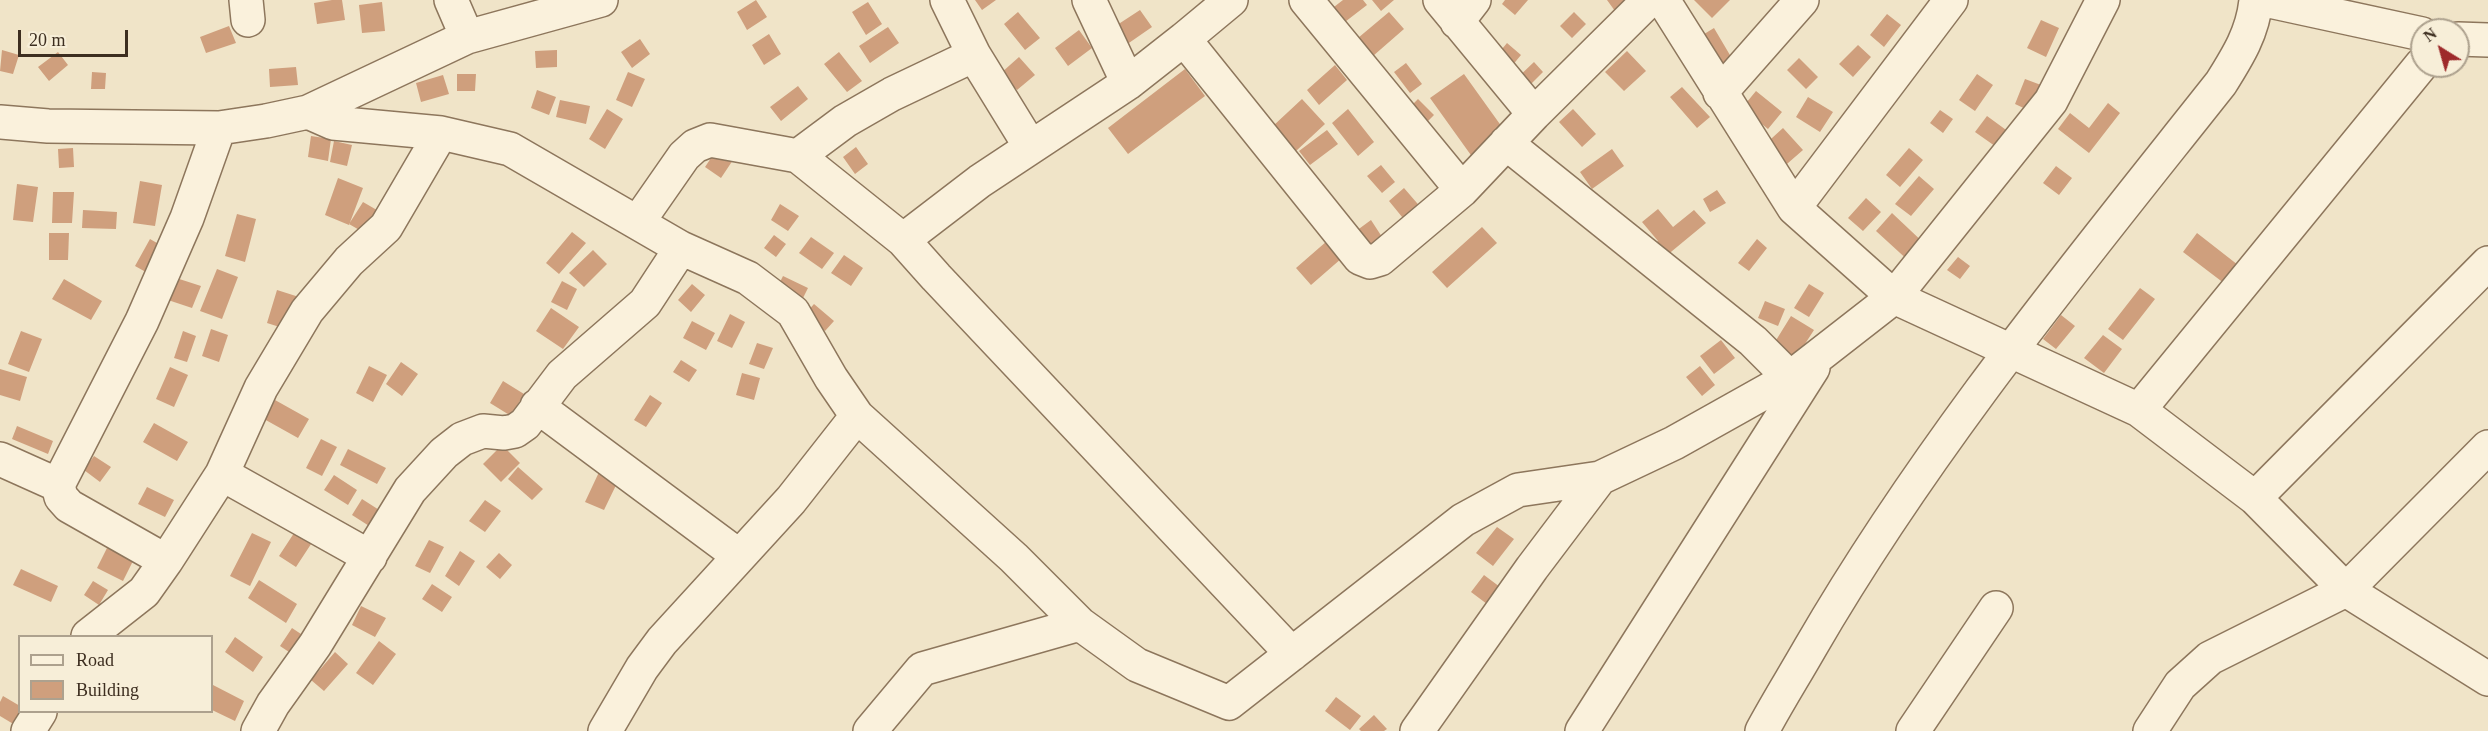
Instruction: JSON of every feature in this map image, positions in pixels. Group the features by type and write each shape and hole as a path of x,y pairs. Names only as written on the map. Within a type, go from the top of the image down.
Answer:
{"street":[{"path":"451,0 467,37"},
{"path":"0,122 48,126 219,128 308,112 467,37 601,0"},
{"path":"947,0 974,55 1030,146"},
{"path":"1089,0 1128,82"},
{"path":"903,240 980,181 1128,82 1231,0"},
{"path":"1306,0 1462,190"},
{"path":"1184,39 1360,258 1370,262 1380,259 1462,190 1534,114 1649,0"},
{"path":"1663,0 1794,208 1894,297 2139,410 2255,498 2346,590 2488,679"},
{"path":"1720,93 1802,0"},
{"path":"1794,208 1951,0"},
{"path":"308,112 333,123 441,133 510,149 681,248 748,278 793,312 831,378 858,416 1014,558 1080,624 1137,665 1229,703 1463,520 1518,490 1600,478 1674,443 1790,378 1894,297 2051,101 2103,0"},
{"path":"1762,731 1849,580 1910,487 2010,350 2221,83 2243,49 2254,21 2256,0"},
{"path":"2265,0 2410,31"},
{"path":"1457,7 1534,114"},
{"path":"2470,39 2488,40"},
{"path":"798,156 845,121 974,55"},
{"path":"2139,410 2411,78"},
{"path":"166,561 69,506 61,497 58,485 142,321 187,218 219,128"},
{"path":"89,635 144,592 166,561 222,474 261,388 307,311 349,261 386,227 441,133"},
{"path":"638,222 684,156 695,146 710,140 798,156 903,240 1292,654"},
{"path":"1506,143 1754,341 1790,378"},
{"path":"258,731 273,704 315,645 410,490 444,453 462,439 483,431 504,433 515,431 525,424 562,375 645,303 681,248"},
{"path":"2255,498 2488,263"},
{"path":"1582,731 1824,352"},
{"path":"537,406 739,556"},
{"path":"605,731 642,668 662,641 791,500 858,416"},
{"path":"2150,731 2180,685 2210,658 2346,590 2488,447"},
{"path":"0,459 58,485"},
{"path":"222,474 370,557"},
{"path":"1417,731 1532,568 1600,478"},
{"path":"1913,731 1996,608"},
{"path":"870,731 922,669 1080,624"},
{"path":"28,731 39,713"}],"building":[{"path":"342,0 345,20 317,24 314,3"},
{"path":"756,0 767,17 747,30 737,12"},
{"path":"975,0 996,0 982,10"},
{"path":"1343,0 1363,0 1367,5 1341,25 1330,10"},
{"path":"1372,0 1394,0 1381,11"},
{"path":"1505,0 1528,0 1515,15 1502,4"},
{"path":"1607,0 1631,0 1620,18"},
{"path":"1694,0 1730,0 1712,18"},
{"path":"382,2 385,31 362,33 359,5"},
{"path":"868,2 882,24 866,35 852,12"},
{"path":"1140,10 1152,27 1126,45 1114,27"},
{"path":"1018,12 1040,38 1025,50 1004,24"},
{"path":"1389,12 1404,29 1373,56 1358,38"},
{"path":"1574,12 1586,24 1572,38 1560,26"},
{"path":"1887,14 1901,25 1884,47 1870,35"},
{"path":"2041,20 2059,28 2046,57 2027,48"},
{"path":"229,26 236,43 206,53 200,37"},
{"path":"888,27 899,43 870,63 859,46"},
{"path":"1714,28 1737,67 1720,77 1696,39"},
{"path":"1079,30 1092,48 1068,66 1055,48"},
{"path":"769,34 781,54 764,65 752,45"},
{"path":"640,39 650,54 632,68 621,52"},
{"path":"1507,43 1521,55 1511,67 1497,55"},
{"path":"1858,45 1871,57 1853,77 1839,64"},
{"path":"2,50 19,55 13,74 0,71"},
{"path":"557,50 557,67 536,68 535,51"},
{"path":"1627,51 1646,71 1624,91 1605,72"},
{"path":"58,52 68,65 49,81 38,67"},
{"path":"839,52 862,81 847,92 824,64"},
{"path":"1019,57 1035,75 1017,90 1001,73"},
{"path":"1799,58 1818,77 1806,89 1787,70"},
{"path":"1534,62 1543,72 1524,91 1514,81"},
{"path":"1406,63 1422,84 1410,93 1394,72"},
{"path":"1335,65 1347,80 1319,105 1307,90"},
{"path":"296,67 298,85 270,87 269,69"},
{"path":"1185,69 1205,96 1128,154 1108,128"},
{"path":"92,72 106,73 105,89 91,89"},
{"path":"628,72 645,79 632,107 616,100"},
{"path":"457,74 476,74 475,91 457,91"},
{"path":"1464,74 1507,134 1473,158 1430,98"},
{"path":"1977,74 1993,85 1975,111 1959,100"},
{"path":"443,75 449,94 421,102 416,83"},
{"path":"2025,79 2041,85 2030,111 2015,104"},
{"path":"798,86 808,99 781,121 770,107"},
{"path":"1682,87 1710,117 1697,128 1670,97"},
{"path":"537,90 556,97 549,115 531,108"},
{"path":"1756,91 1782,112 1768,129 1742,108"},
{"path":"1808,97 1833,112 1820,132 1796,117"},
{"path":"1302,99 1325,124 1296,151 1273,126"},
{"path":"1418,99 1434,115 1424,125 1408,109"},
{"path":"560,100 590,106 586,124 556,117"},
{"path":"2108,103 2120,113 2089,153 2058,129 2070,113 2089,128"},
{"path":"607,109 623,119 605,149 589,139"},
{"path":"1348,109 1374,142 1358,156 1332,123"},
{"path":"1573,109 1596,134 1582,147 1559,122"},
{"path":"1940,110 1953,119 1943,133 1930,123"},
{"path":"1987,116 2013,135 2002,151 1975,132"},
{"path":"1783,128 1803,150 1780,170 1761,148"},
{"path":"1327,130 1338,144 1310,165 1299,151"},
{"path":"311,136 331,139 328,161 308,157"},
{"path":"334,141 352,145 347,166 330,162"},
{"path":"856,147 868,164 855,174 843,157"},
{"path":"73,148 74,167 59,168 58,149"},
{"path":"1909,148 1923,160 1900,187 1886,175"},
{"path":"717,149 733,160 721,178 705,167"},
{"path":"1612,149 1624,166 1592,189 1580,172"},
{"path":"1381,165 1395,182 1382,193 1367,176"},
{"path":"2056,166 2072,178 2059,195 2043,183"},
{"path":"1919,176 1934,189 1911,216 1895,204"},
{"path":"338,178 363,188 349,225 325,215"},
{"path":"140,181 162,185 155,226 133,223"},
{"path":"17,184 38,187 33,222 13,220"},
{"path":"1404,188 1423,210 1407,223 1389,201"},
{"path":"1717,190 1726,203 1710,212 1703,199"},
{"path":"53,192 74,192 72,223 52,223"},
{"path":"1866,198 1881,212 1863,231 1848,218"},
{"path":"363,202 382,213 368,235 349,224"},
{"path":"780,204 799,216 788,231 771,220"},
{"path":"1658,209 1673,227 1694,210 1706,223 1660,261 1649,248 1658,241 1642,222"},
{"path":"83,210 117,212 116,229 82,228"},
{"path":"1892,213 1927,246 1911,263 1876,231"},
{"path":"237,214 256,219 245,262 225,256"},
{"path":"1371,220 1384,240 1365,253 1352,234"},
{"path":"1482,227 1497,243 1447,288 1432,272"},
{"path":"572,232 586,243 559,274 546,263"},
{"path":"49,233 69,233 68,260 49,260"},
{"path":"2197,233 2247,272 2233,290 2183,252"},
{"path":"774,235 786,244 776,257 764,248"},
{"path":"811,237 834,253 822,269 799,253"},
{"path":"150,239 169,250 153,276 135,266"},
{"path":"1757,239 1767,248 1749,271 1738,263"},
{"path":"1327,241 1342,258 1311,285 1296,268"},
{"path":"593,250 607,264 584,287 569,273"},
{"path":"844,255 863,268 851,286 831,273"},
{"path":"1958,257 1970,266 1960,279 1947,270"},
{"path":"217,269 238,277 222,319 200,311"},
{"path":"170,276 201,286 192,308 162,298"},
{"path":"783,276 808,288 800,304 775,292"},
{"path":"64,279 102,301 91,320 52,299"},
{"path":"562,281 577,289 567,310 551,302"},
{"path":"692,284 705,295 691,312 678,300"},
{"path":"1809,284 1824,293 1809,317 1794,308"},
{"path":"2140,288 2155,299 2123,340 2108,329"},
{"path":"277,290 299,297 289,330 267,323"},
{"path":"1765,301 1785,309 1778,326 1758,318"},
{"path":"814,304 834,321 825,331 805,314"},
{"path":"551,308 579,327 563,349 536,331"},
{"path":"730,314 745,322 732,348 717,341"},
{"path":"2061,315 2075,326 2056,349 2043,339"},
{"path":"1791,316 1814,330 1792,364 1770,350"},
{"path":"692,321 715,333 706,350 683,338"},
{"path":"211,329 228,335 219,362 202,356"},
{"path":"21,331 42,339 29,372 8,364"},
{"path":"183,331 196,336 187,362 174,358"},
{"path":"2103,335 2122,349 2104,373 2084,358"},
{"path":"1721,340 1735,358 1714,374 1700,356"},
{"path":"757,343 773,348 764,369 749,364"},
{"path":"681,360 697,370 689,382 673,372"},
{"path":"401,362 418,374 402,396 386,384"},
{"path":"369,366 387,375 373,402 356,393"},
{"path":"1700,366 1715,385 1702,396 1686,377"},
{"path":"170,367 188,375 174,407 156,399"},
{"path":"0,369 27,377 20,401 0,395"},
{"path":"742,373 760,378 754,400 736,395"},
{"path":"503,381 524,394 511,416 490,403"},
{"path":"650,395 662,403 646,427 634,420"},
{"path":"275,400 309,419 298,438 264,419"},
{"path":"154,423 188,442 177,461 143,442"},
{"path":"17,426 53,441 48,454 12,439"},
{"path":"321,439 337,447 322,476 306,468"},
{"path":"502,445 520,463 501,482 483,464"},
{"path":"348,449 386,468 377,484 340,465"},
{"path":"94,456 111,467 100,482 84,470"},
{"path":"518,467 543,489 532,500 508,479"},
{"path":"600,470 619,479 604,510 585,502"},
{"path":"334,475 357,490 348,505 324,490"},
{"path":"147,487 174,500 165,517 138,504"},
{"path":"362,499 387,515 377,531 352,515"},
{"path":"485,500 501,511 485,532 469,521"},
{"path":"298,527 315,538 296,567 279,556"},
{"path":"1497,527 1514,539 1493,566 1476,553"},
{"path":"252,533 271,542 250,586 230,576"},
{"path":"429,540 444,547 430,573 415,566"},
{"path":"107,548 133,561 123,581 97,568"},
{"path":"460,551 475,561 459,586 445,576"},
{"path":"499,553 512,565 500,579 486,567"},
{"path":"21,569 58,586 51,602 13,585"},
{"path":"1484,575 1504,590 1491,607 1471,592"},
{"path":"259,580 297,604 286,623 248,598"},
{"path":"93,581 108,590 99,605 84,595"},
{"path":"432,584 452,597 442,612 422,599"},
{"path":"361,606 386,618 375,637 352,625"},
{"path":"292,628 307,638 295,656 280,646"},
{"path":"235,637 263,657 253,672 225,652"},
{"path":"379,641 396,654 373,685 356,673"},
{"path":"335,652 348,664 324,691 311,680"},
{"path":"213,685 244,701 235,721 213,710"},
{"path":"3,696 18,705 18,713 22,713 15,725 0,716 0,702"},
{"path":"1336,697 1361,716 1350,730 1325,711"},
{"path":"1374,715 1387,729 1361,731 1359,729"}]}
